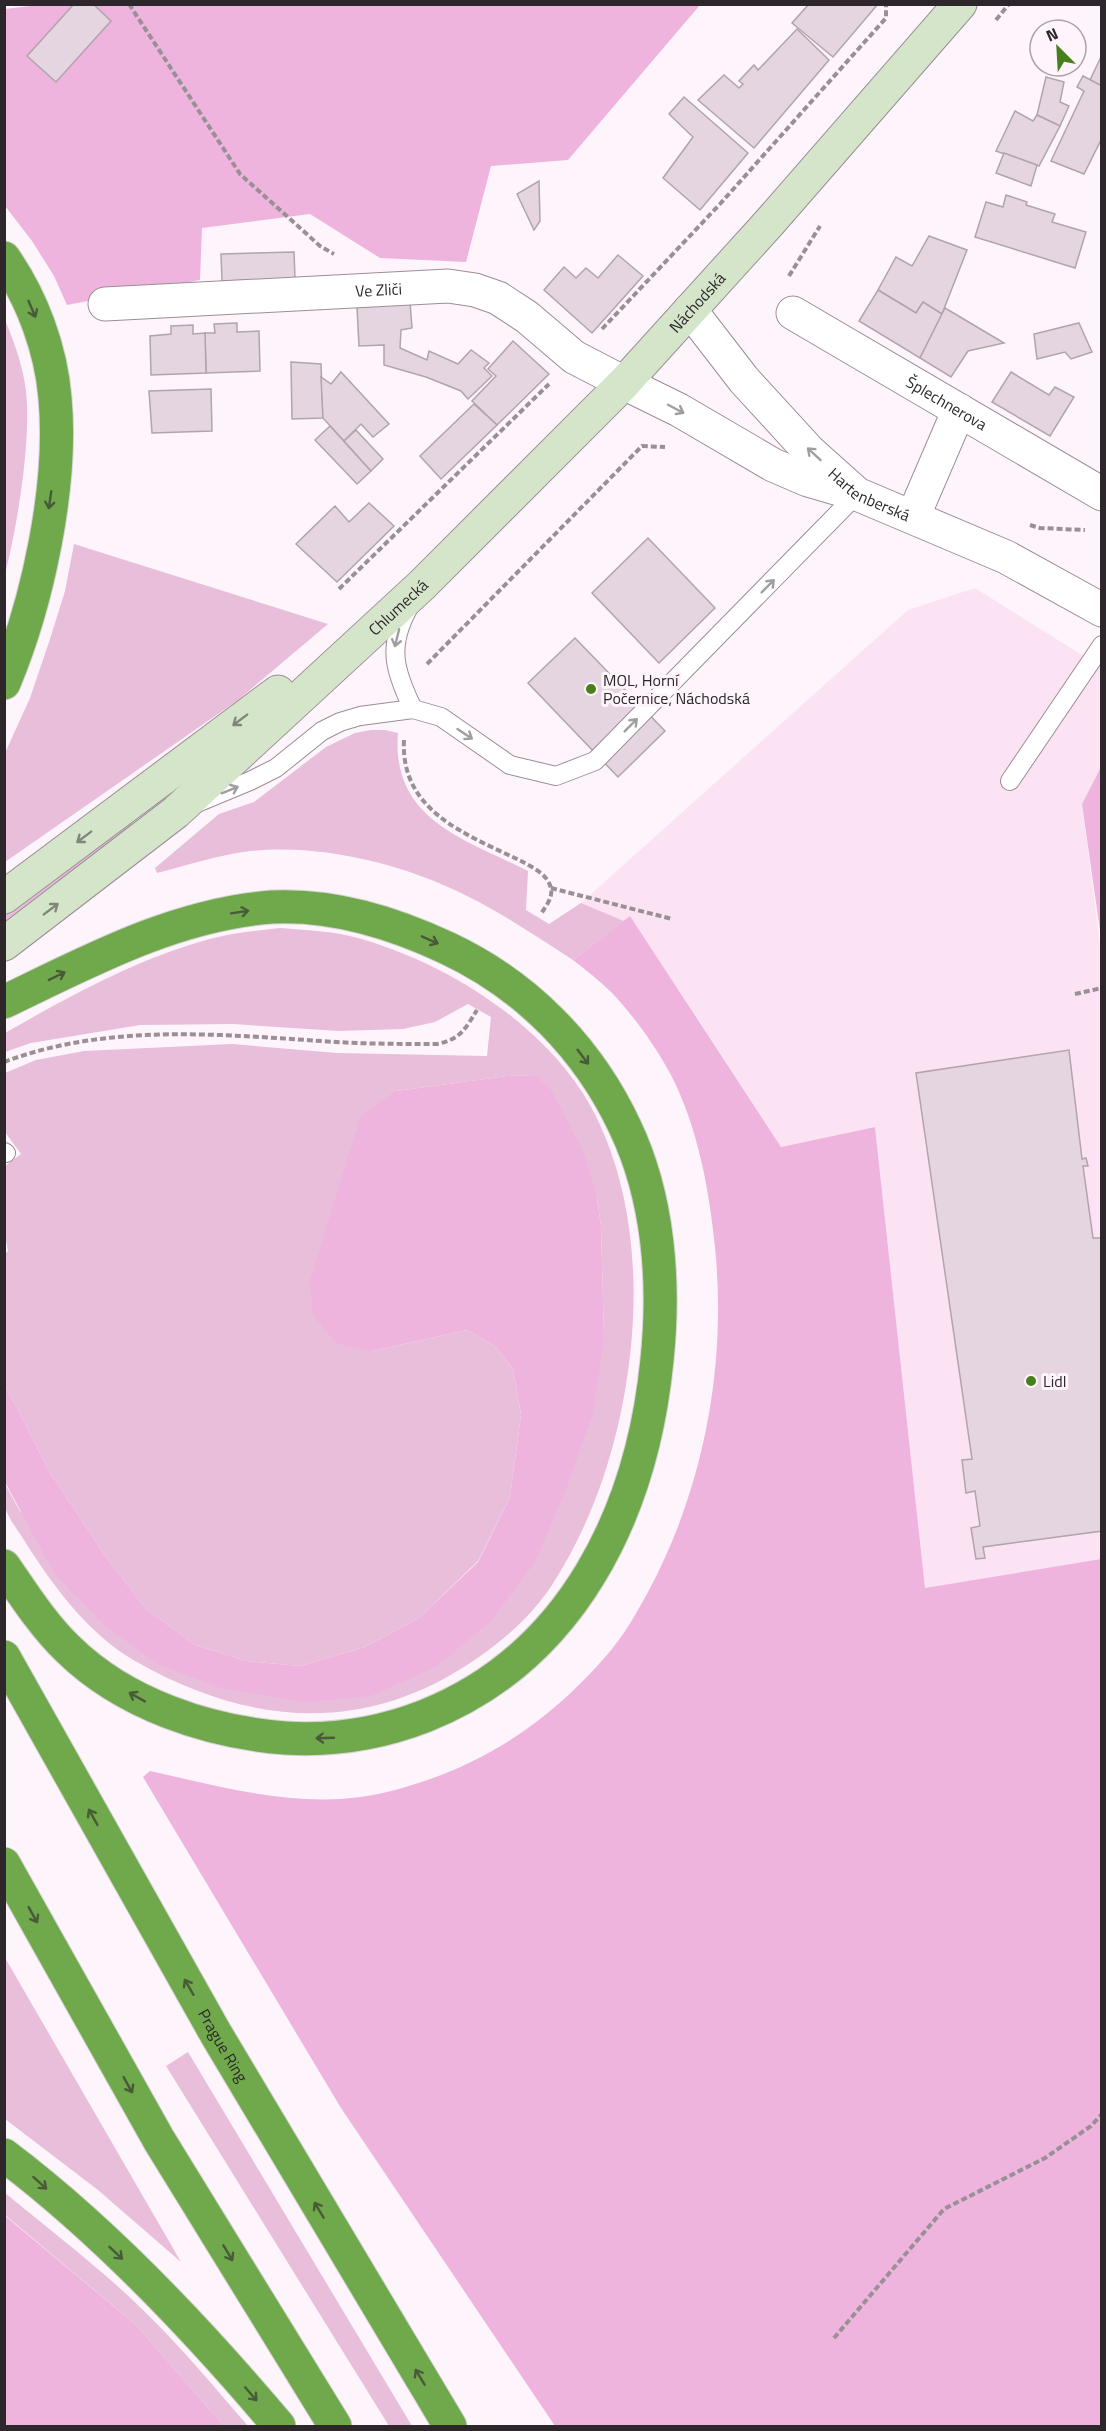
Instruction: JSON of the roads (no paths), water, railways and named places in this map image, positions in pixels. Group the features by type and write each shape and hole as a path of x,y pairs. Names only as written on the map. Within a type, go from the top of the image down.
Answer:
{"highway":[{"path":"4,258 26,296 46,347 56,398 55,465 41,562 20,641 4,682"},
{"path":"4,1002 135,941 206,918 242,911 275,907 311,908 345,913 404,929 434,942 496,975 525,996 571,1041 593,1071 622,1119 637,1155 654,1220 660,1292 660,1332 656,1372 642,1448 620,1515 603,1553 578,1594 542,1639 495,1678 441,1709 383,1730 329,1739 263,1736 201,1723 146,1702 88,1667 41,1619 4,1566"},
{"name":"Prague Ring","path":"4,1657 216,2034 450,2427"},
{"path":"4,1864 159,2140 334,2427"},
{"path":"4,2155 73,2213 172,2308 279,2427"}],"main road":[{"name":"Náchodská","path":"422,585 624,383 960,4"},
{"name":"Chlumecká","path":"4,944 176,812 422,585"},
{"name":"Chlumecká","path":"4,897 422,585"}],"street":[{"name":"Ve Zliči","path":"105,303 448,286 475,290 498,298 527,317 574,357 679,410 773,465 808,480 857,494"},
{"name":"Hartenberská","path":"690,310 744,380 803,445 857,494 1006,557 1101,610"},
{"name":"Šplechnerova","path":"793,313 1100,490"},
{"path":"913,517 959,410"}],"lane":[{"path":"176,812 250,782 276,768 322,731 340,722 360,716 413,709 441,717 510,765 556,776 595,761 857,494"},
{"path":"413,709 399,681 394,653 400,626 422,585"},
{"path":"1011,781 1101,645"}],"place":[{"name":"MOL, Horní Počernice, Náchodská","path":"591,689"},
{"name":"Lidl","path":"1031,1381"}]}
